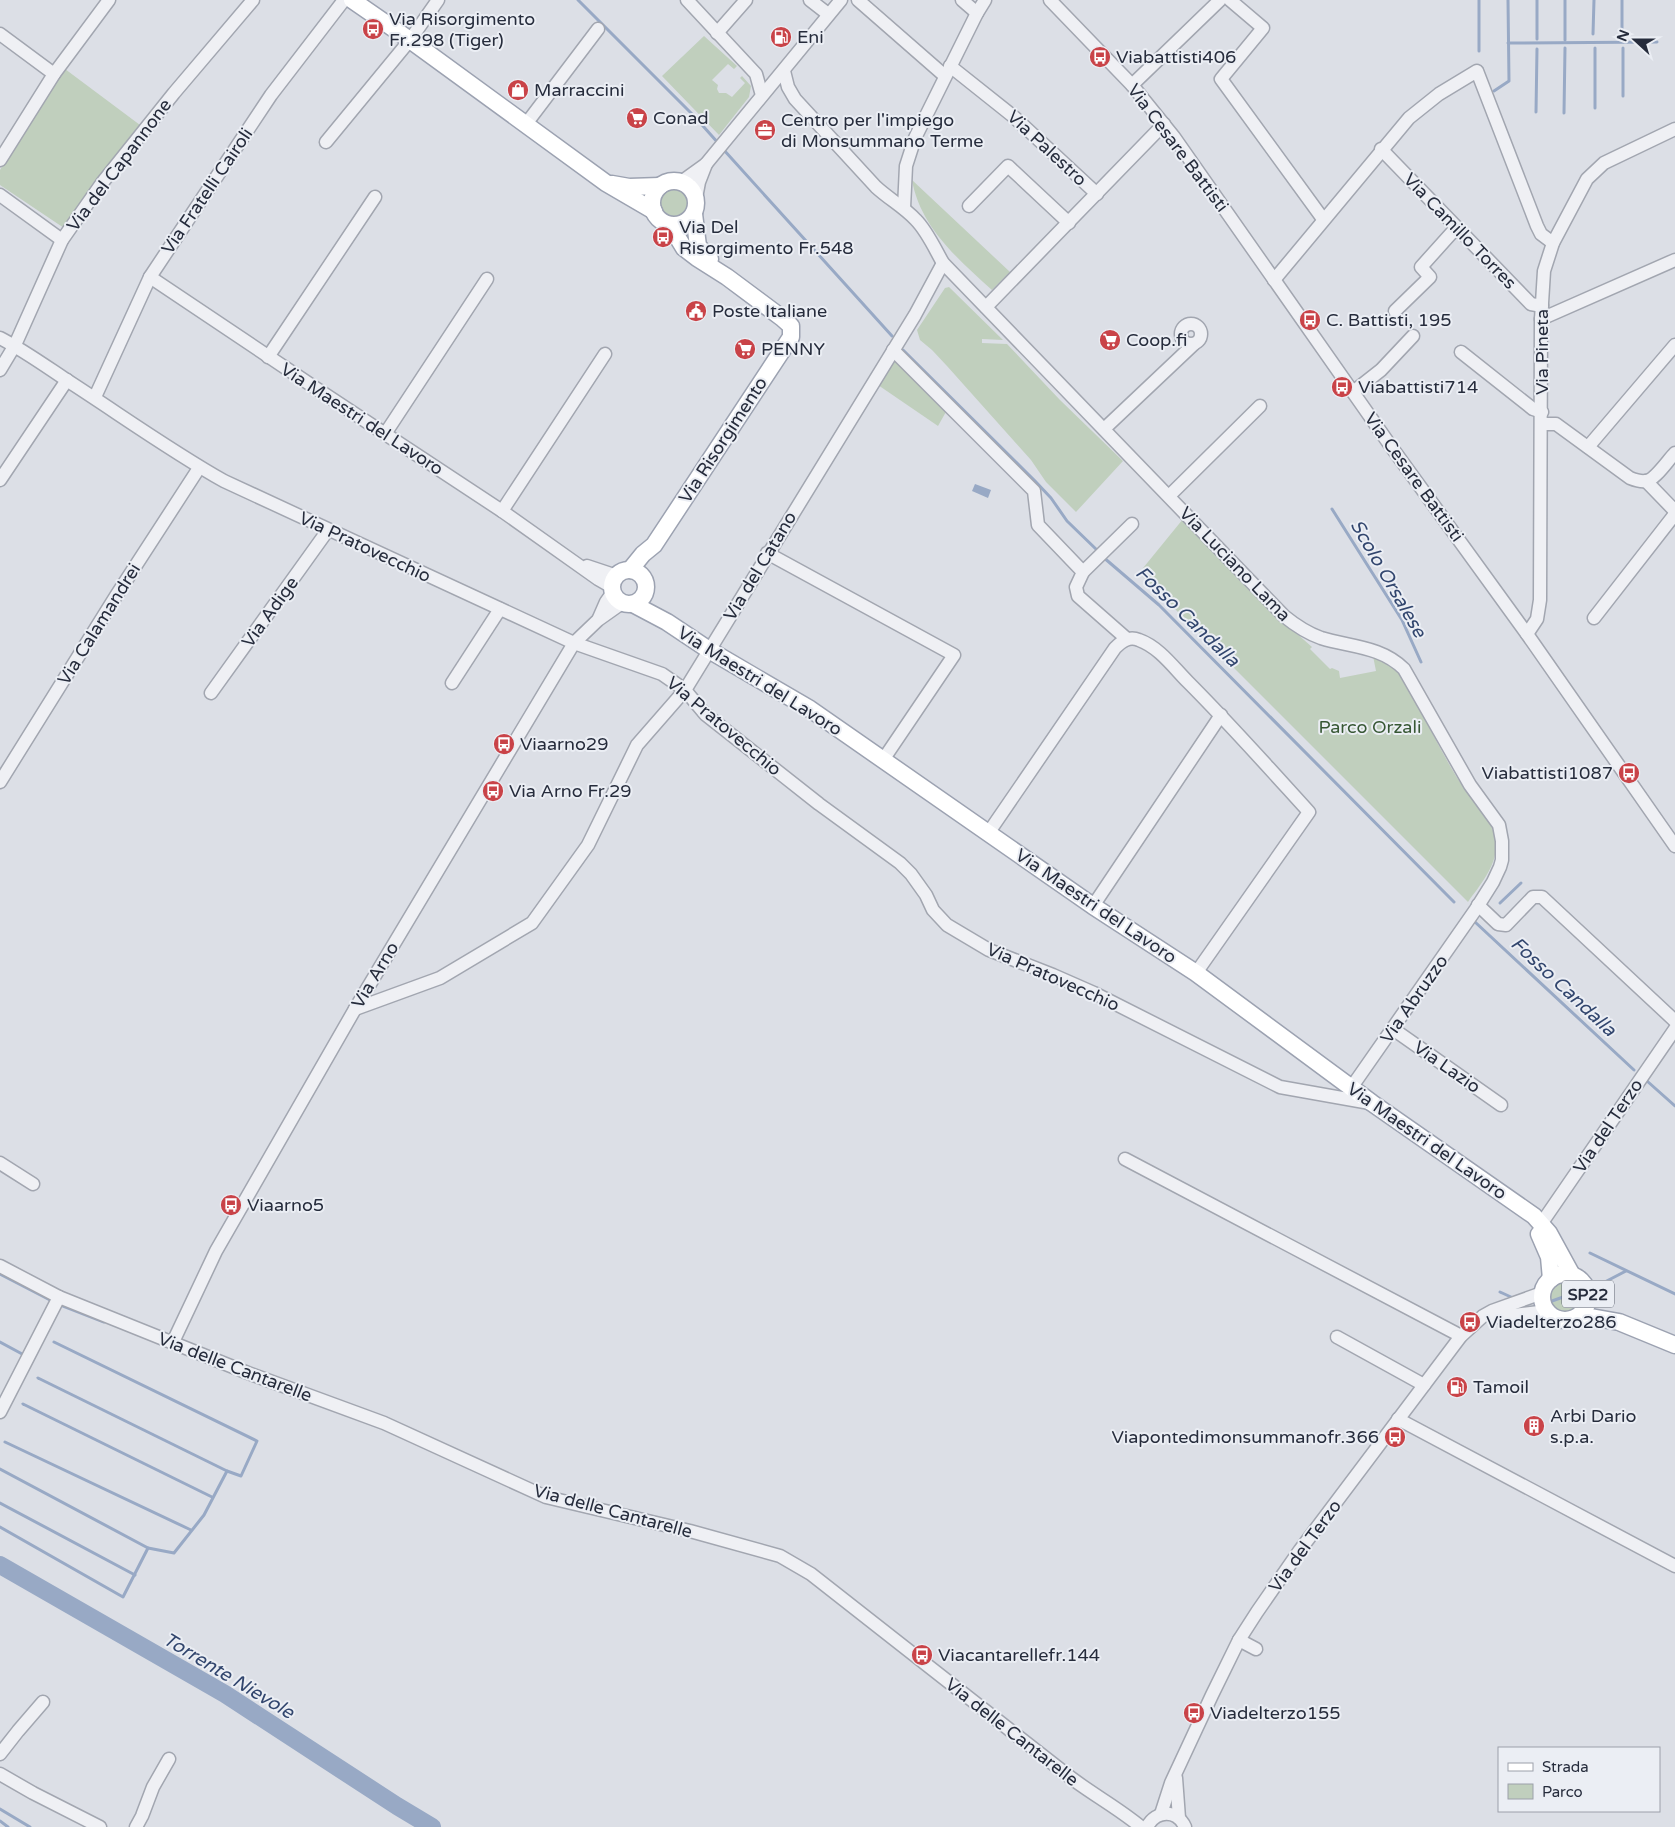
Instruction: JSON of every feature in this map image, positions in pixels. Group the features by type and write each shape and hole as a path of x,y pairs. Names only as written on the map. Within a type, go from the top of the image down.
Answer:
{"main road":[{"name":"Via Risorgimento","path":"352,0 405,36 606,183 654,211 660,220 670,225 684,248 727,277 791,326 791,337 654,545 650,558 627,588"},
{"path":"359,0 405,36"},
{"name":"Via Risorgimento","path":"367,0 390,18 405,36"},
{"name":"Via Risorgimento","path":"606,183 629,187 660,186 670,182 681,182"},
{"path":"681,182 693,191 696,198"},
{"path":"654,211 652,200 660,186"},
{"name":"Via Risorgimento","path":"696,198 694,214 698,246 727,277"},
{"path":"670,225 684,224 694,214"},
{"name":"Via Maestri del Lavoro","path":"627,588 667,622 709,650 810,709 1093,906 1196,973 1372,1103 1534,1216 1549,1233 1572,1275"},
{"path":"1516,1204 1540,1237 1549,1257 1551,1279"},
{"name":"SP22","path":"1561,1274 1572,1275 1584,1284 1588,1299 1580,1315 1573,1318 1559,1319 1547,1311 1542,1300 1542,1293 1551,1279 1561,1274"},
{"name":"SP22","path":"1588,1299 1619,1322"},
{"name":"SP22","path":"1580,1315 1619,1322 1675,1345"}],"street":[{"path":"0,160 54,74 109,0"},
{"name":"Via Fratelli Cairoli","path":"95,397 150,277 271,95 344,0"},
{"path":"326,142 405,36 438,0"},
{"path":"686,0 756,74 764,92"},
{"path":"717,33 746,0"},
{"path":"810,0 828,14"},
{"path":"764,92 784,71 841,0"},
{"path":"858,0 947,71"},
{"path":"962,0 977,13"},
{"path":"904,208 906,166 914,138 985,0"},
{"name":"Via Cesare Battisti","path":"1050,0 1132,85 1164,124 1673,839"},
{"path":"1132,85 1220,0"},
{"path":"1230,0 1263,28 1221,79 1323,219"},
{"name":"Via del Capannone","path":"0,370 15,346 62,240 102,183 251,1"},
{"path":"526,124 598,29"},
{"path":"0,34 54,74"},
{"path":"681,182 706,164 717,152 755,106 797,46 808,40"},
{"path":"784,71 788,87 794,99"},
{"name":"Via Palestro","path":"947,71 1014,117 1096,194"},
{"path":"1274,280 1381,149 1409,118 1439,94 1477,71 1537,226 1541,234 1553,243"},
{"path":"764,92 786,94 794,99 876,187 918,221 943,263"},
{"name":"Via Palestro","path":"986,307 1164,124"},
{"name":"Via Pineta","path":"1527,634 1540,610 1542,306 1544,271 1553,243 1587,179 1604,163 1675,128"},
{"name":"Via Camillo Torres","path":"1381,149 1532,304 1564,309"},
{"path":"696,198 699,182 706,164"},
{"path":"969,206 1008,166 1069,223"},
{"path":"0,195 62,240"},
{"path":"268,357 374,197"},
{"path":"1395,311 1430,277 1421,267 1456,228"},
{"path":"1542,306 1564,309 1675,260"},
{"name":"Via Luciano Lama","path":"943,263 1284,616 1297,626 1321,638 1376,650 1394,660 1404,669 1470,785 1499,824 1502,841 1500,867 1477,907"},
{"name":"Via del Catano","path":"355,1009 440,978 532,923 588,845 636,745 685,690 767,553 893,350 943,263"},
{"name":"Via Maestri del Lavoro","path":"150,277 502,511 573,561 627,588"},
{"path":"385,434 487,279"},
{"path":"1353,392 1381,370 1413,336"},
{"name":"Via Pratovecchio","path":"0,338 95,397 199,468 224,482 574,643 662,674 685,690 705,714 820,804 900,863 911,874 926,895 933,910 947,925 989,950 1094,993 1275,1085 1290,1090 1372,1103"},
{"path":"1104,429 1194,344"},
{"path":"1588,447 1675,345"},
{"path":"893,350 1034,491 1038,525 1085,570"},
{"path":"1461,352 1542,418 1556,424 1630,478 1646,481 1652,478 1675,453"},
{"path":"502,511 605,354"},
{"path":"0,480 67,380"},
{"path":"1169,496 1260,406"},
{"name":"Via Calamandrei","path":"0,782 116,596 199,468"},
{"path":"1594,618 1675,513 1646,481"},
{"path":"1132,524 1085,570 1076,587 1078,596 1126,639 1138,640 1154,649 1220,715 1309,812 1196,973"},
{"name":"Via Adige","path":"212,693 328,530"},
{"path":"767,553 954,655 883,760"},
{"name":"Via Arno","path":"173,1342 216,1251 355,1009 574,643 598,620 606,602 627,588"},
{"path":"452,683 500,609"},
{"path":"989,832 1115,648 1126,639"},
{"path":"1093,906 1220,715"},
{"path":"1477,907 1498,924 1506,925 1533,897 1542,898 1675,1022"},
{"name":"Via Abruzzo","path":"1352,1088 1477,907"},
{"name":"Via del Terzo","path":"1541,1224 1675,1029"},
{"name":"Via Lazio","path":"1393,1030 1502,1106"},
{"path":"1125,1158 1461,1336"},
{"path":"0,1163 33,1184"},
{"name":"Via delle Cantarelle","path":"0,1266 59,1297 248,1373 384,1423 546,1497 690,1531 780,1556 811,1574 1086,1790 1145,1823"},
{"path":"1473,1326 1483,1316 1492,1311 1542,1293"},
{"path":"0,1412 59,1297"},
{"path":"1473,1326 1496,1316 1547,1311"},
{"name":"Via del Terzo","path":"1145,1823 1176,1773 1239,1640 1256,1612 1300,1550 1461,1336 1473,1326"},
{"path":"1337,1337 1424,1385"},
{"path":"1398,1420 1675,1566"},
{"path":"1239,1640 1256,1649"},
{"path":"0,1754 44,1702"},
{"path":"136,1827 153,1788 169,1759"},
{"path":"1176,1773 1182,1822"},
{"path":"0,1774 100,1827"},
{"path":"1145,1823 1172,1814 1182,1822"}],"green space":[{"path":"704,36 737,66 734,69 728,64 712,80 718,85 719,93 726,93 732,97 745,83 740,78 742,76 751,86 749,97 719,135 662,76"},
{"path":"65,69 140,125 90,190 64,228 0,185 0,170 59,74"},
{"path":"912,180 1010,272 992,290 954,254 932,228 916,197"},
{"path":"674,188 680,189 688,197 688,209 680,217 674,218 668,217 660,209 659,203 660,197 668,189"},
{"path":"949,287 1003,340 982,339 982,343 1007,344 1060,400 1123,461 1076,512 1046,482 1031,460 947,366 920,340 917,330 945,288"},
{"path":"895,359 947,410 938,426 878,385"},
{"name":"Parco Orzali","path":"1183,519 1312,647 1310,649 1330,669 1339,671 1340,678 1376,671 1373,656 1392,667 1408,684 1449,765 1486,816 1494,834 1496,852 1491,868 1468,902 1139,573"},
{"path":"1564,1280 1575,1285 1580,1296 1575,1307 1564,1312 1553,1307 1548,1296 1553,1285"}],"water":[{"path":"975,484 991,490 988,498 972,491"}],"waterway":[{"name":"Fosso Candalla","path":"578,0 695,117 719,144"},
{"path":"1479,0 1479,51"},
{"path":"1494,91 1509,81 1508,0"},
{"path":"1537,0 1537,39"},
{"path":"1565,0 1565,40"},
{"path":"1593,34 1594,0"},
{"path":"1622,0 1622,32"},
{"path":"1508,43 1657,42"},
{"path":"1564,113 1565,48"},
{"path":"1595,48 1595,108"},
{"path":"1623,48 1623,96"},
{"path":"1536,112 1537,49"},
{"name":"Fosso Candalla","path":"723,149 892,336"},
{"name":"Fosso Candalla","path":"903,350 1035,481 1051,498 1067,521 1099,552"},
{"name":"Scolo Orsalese","path":"1332,509 1402,620 1421,662"},
{"name":"Fosso Candalla","path":"1103,557 1159,605 1454,902"},
{"name":"Scolo Orsalese","path":"1500,903 1521,883"},
{"name":"Fosso Candalla","path":"1475,922 1634,1070"},
{"name":"Fosso Candalla","path":"1647,1081 1675,1106"},
{"path":"1590,1253 1675,1294"},
{"path":"1601,1284 1626,1271"},
{"path":"0,1274 50,1300"},
{"path":"1500,1292 1511,1297"},
{"path":"1552,1301 1577,1292"},
{"path":"63,1306 104,1322"},
{"path":"0,1342 24,1355"},
{"path":"0,1527 123,1597 148,1548 174,1553 204,1515 227,1471 241,1476 257,1441 54,1342"},
{"path":"38,1378 227,1471"},
{"path":"23,1404 212,1497"},
{"path":"5,1442 191,1530"},
{"path":"0,1469 148,1548"},
{"path":"0,1503 135,1575"},
{"name":"Torrente Nievole","path":"0,1565 225,1694 432,1827"},
{"path":"0,1809 30,1827"},
{"path":"0,1821 8,1827"}],"place":[{"name":"Via Risorgimento Fr.298 (Tiger)","path":"373,29"},
{"name":"Eni","path":"781,37"},
{"name":"Viabattisti406","path":"1100,57"},
{"name":"Marraccini","path":"518,90"},
{"name":"Conad","path":"637,118"},
{"name":"Centro per l'impiego di Monsummano Terme","path":"765,130"},
{"name":"Via Del Risorgimento Fr.548","path":"663,237"},
{"name":"Poste Italiane","path":"696,311"},
{"name":"C. Battisti, 195","path":"1310,320"},
{"name":"Coop.fi","path":"1110,340"},
{"name":"PENNY","path":"745,349"},
{"name":"Viabattisti714","path":"1342,387"},
{"name":"Viaarno29","path":"504,744"},
{"name":"Viabattisti1087","path":"1629,773"},
{"name":"Via Arno Fr.29","path":"493,791"},
{"name":"Viaarno5","path":"231,1205"},
{"name":"Viadelterzo286","path":"1470,1322"},
{"name":"Tamoil","path":"1457,1387"},
{"name":"Arbi Dario s.p.a.","path":"1534,1426"},
{"name":"Viapontedimonsummanofr.366","path":"1395,1437"},
{"name":"Viacantarellefr.144","path":"922,1655"},
{"name":"Viadelterzo155","path":"1194,1713"}]}
